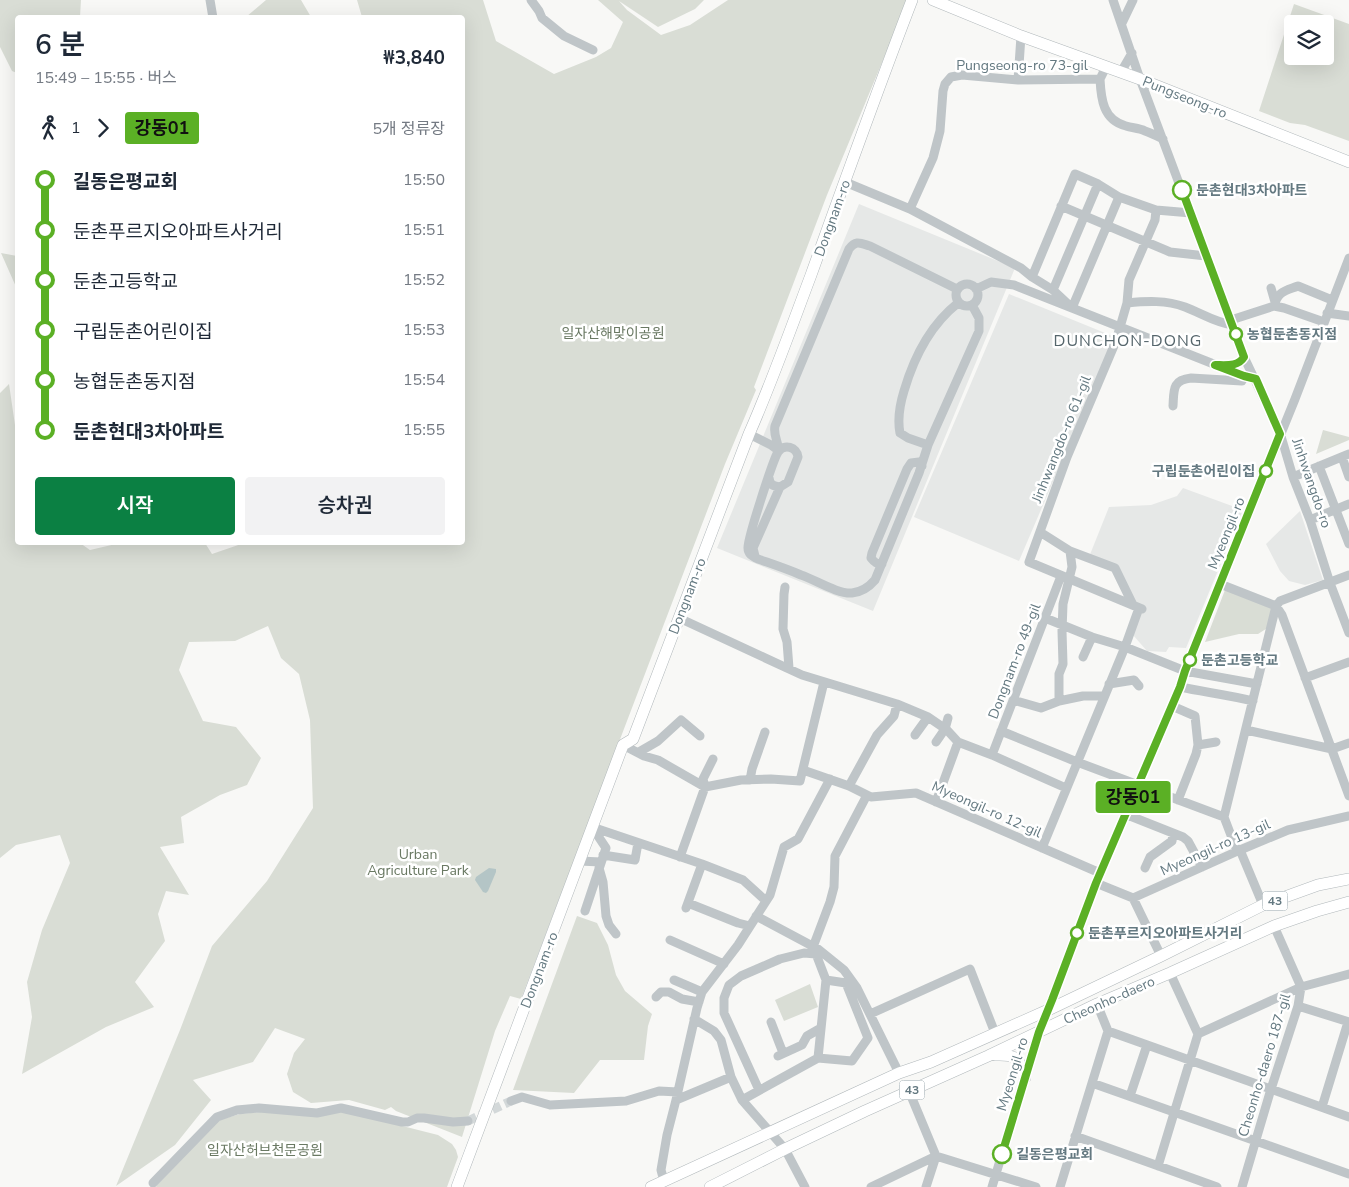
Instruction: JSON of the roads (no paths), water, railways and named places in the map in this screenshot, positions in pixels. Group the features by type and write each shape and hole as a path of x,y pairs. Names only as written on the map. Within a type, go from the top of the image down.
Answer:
{"main road":[{"name":"Dongnam-ro","path":"457,1187 623,745 633,739 749,434 770,386 876,92 912,0"},
{"name":"Pungseong-ro","path":"933,0 1021,36 1122,72 1349,162"},
{"name":"Cheonho-daero","path":"651,1187 899,1073 931,1062 1048,1010 1162,956 1263,905 1318,885 1349,878"},
{"name":"Cheonho-daero","path":"710,1187 785,1149 1097,1004 1274,926 1349,902"},
{"path":"988,1056 1005,1054 1016,1058 1020,1061 1026,1078"}],"street":[{"path":"210,0 212,15"},
{"path":"531,0 539,10 542,18 564,36 593,50"},
{"name":"Jinhwangdo-ro","path":"1113,0 1140,79 1244,357 1256,379 1280,434 1293,477 1349,633"},
{"path":"1122,23 1133,0"},
{"path":"1018,80 1021,36"},
{"path":"1122,72 1132,53"},
{"name":"Pungseong-ro 73-gil","path":"910,209 933,158 940,131 943,91 951,77 962,75 1018,80 1100,79 1106,67"},
{"path":"1100,79 1100,90 1109,117 1116,123 1144,130 1163,139"},
{"path":"1032,277 1076,174 1098,184 1119,197 1156,210 1191,213"},
{"path":"845,182 910,209 1021,268 1053,290 1072,308"},
{"path":"1053,290 1098,184"},
{"path":"1072,308 1119,197"},
{"path":"1061,206 1170,252 1206,256"},
{"name":"Jinhwangdo-ro 61-gil","path":"1065,578 1029,562 1067,458 1116,340 1127,303 1129,280 1155,220 1156,210"},
{"path":"957,289 870,246 857,242 849,249 775,426 774,436 778,443 779,451 748,542 751,556 801,574 842,592 853,593 862,590 875,580 922,466 928,446 979,330 979,318 972,305"},
{"name":"Myeongil-ro","path":"992,1187 1039,1032 1096,883 1180,687 1349,258"},
{"path":"1014,285 1021,268"},
{"path":"976,289 991,282 1014,285 1215,365 1256,379"},
{"path":"963,284 974,286 976,289 978,293 977,300 972,305 965,306 958,303 955,296 957,289 963,284"},
{"path":"1127,303 1164,301 1185,307 1223,324 1232,323 1275,304 1280,294 1298,286 1332,300"},
{"path":"1271,288 1275,304"},
{"path":"928,446 908,438 900,432 900,402 908,374 924,342 946,312 958,303"},
{"path":"1275,304 1284,308 1325,317 1349,316"},
{"path":"1215,365 1237,364 1244,357"},
{"path":"1173,406 1175,385 1184,379 1242,381 1244,376"},
{"path":"749,434 779,451"},
{"path":"758,558 754,555 753,548 780,488 788,482 798,457 794,449 788,446 779,451"},
{"path":"1293,477 1345,455 1349,477"},
{"path":"882,564 874,562 871,558 872,554 907,468 911,463 919,462 922,466"},
{"path":"1319,466 1349,544"},
{"path":"769,478 771,484 780,488"},
{"path":"1310,520 1349,504"},
{"path":"1040,532 1070,551 1115,568 1138,607 1125,647 1042,848"},
{"path":"1059,701 1060,674 1063,664 1062,625 1065,578 1072,567 1070,551"},
{"path":"1263,905 1224,817 1276,606 1280,601 1349,574"},
{"path":"1065,578 1138,607"},
{"name":"Dongnam-ro 49-gil","path":"992,755 1045,618 1065,578"},
{"path":"1220,584 1276,606 1282,615 1349,796"},
{"path":"786,587 783,629 787,642 789,668"},
{"path":"679,618 824,682 897,704 928,717 945,728 958,742 1066,788"},
{"path":"1045,618 1185,671 1257,684"},
{"path":"1083,657 1092,637"},
{"path":"1305,678 1349,662"},
{"path":"1109,684 1136,680"},
{"path":"623,745 644,756 658,760 705,787 741,780 771,779 800,781 824,682"},
{"path":"1180,687 1253,701"},
{"path":"1013,700 1041,708 1059,701 1083,696 1104,696"},
{"path":"849,786 877,735 894,716 897,704"},
{"path":"1172,706 1195,716 1198,745 1178,800"},
{"path":"915,735 928,717"},
{"path":"936,742 945,728 948,718"},
{"path":"639,752 658,741 681,720 700,736"},
{"path":"1246,730 1332,749 1349,743"},
{"path":"1002,731 1077,762 1224,817"},
{"path":"750,780 765,732"},
{"path":"936,802 958,742"},
{"path":"1198,745 1216,742"},
{"path":"680,857 705,787 703,780 713,759"},
{"name":"Myeongil-ro 12-gil","path":"803,770 849,786 871,797 916,793 1100,873"},
{"path":"664,1181 661,1170 667,1135 698,1002 702,992 724,964 770,895 784,847 798,839 830,780"},
{"path":"813,947 834,887 835,856 867,795"},
{"path":"1126,814 1183,837 1188,841 1202,867"},
{"name":"Myeongil-ro 13-gil","path":"1134,898 1288,830 1349,816"},
{"path":"592,827 702,864 743,880 766,901"},
{"path":"585,911 606,848 592,827"},
{"path":"1145,868 1150,857 1172,841 1173,834"},
{"path":"579,861 635,860 638,843"},
{"path":"601,862 606,916 609,925 616,934"},
{"path":"702,864 687,906 750,926"},
{"path":"1096,883 1134,898 1162,956"},
{"path":"756,916 813,947 845,970 857,988 899,1073"},
{"name":"Cheonho-daero 187-gil","path":"1242,1187 1298,1006 1301,987 1274,926"},
{"path":"670,940 724,964"},
{"path":"759,1090 724,1013 724,998 730,985 741,976 780,958 804,953 816,954 826,980 818,1058"},
{"path":"870,1014 970,968 995,1033"},
{"path":"1158,1166 1198,1034 1170,973"},
{"path":"1198,1034 1301,987 1349,974"},
{"path":"674,980 702,992"},
{"path":"742,1100 818,1058 852,1061 868,1038 846,982 826,980"},
{"path":"656,996 661,992 669,992 682,999 698,1002"},
{"path":"1060,1187 1108,1032 1097,1004"},
{"path":"1298,1006 1349,1022 1322,1107"},
{"path":"694,1019 714,1031 721,1040 731,1077 742,1100 785,1149 805,1187"},
{"path":"771,1022 781,1055 802,1045 807,1036 821,1028"},
{"path":"1108,1032 1349,1117"},
{"path":"1130,1096 1147,1046"},
{"path":"511,1101 522,1097 550,1105 626,1101 659,1091 677,1096 731,1077"},
{"path":"1092,1083 1349,1174"},
{"path":"909,1091 936,1156 926,1187"},
{"path":"152,1183 217,1117 238,1110 259,1108 317,1113 341,1108 402,1122 408,1122 417,1118 453,1122 468,1121"},
{"path":"1075,1136 1217,1187"},
{"path":"871,1187 936,1156 1036,1187"}],"tunnel":[{"path":"468,1121 511,1101"}],"place":[{"name":"둔촌현대3차아파트","path":"1182,190"},
{"name":"농협둔촌동지점","path":"1236,334"},
{"name":"구립둔촌어린이집","path":"1266,471"},
{"name":"둔촌고등학교","path":"1190,660"},
{"name":"둔촌푸르지오아파트사거리","path":"1077,933"},
{"name":"길동은평교회","path":"1002,1154"}],"district":[{"name":"DUNCHON-DONG","path":"1128,340"}],"park label":[{"name":"일자산해맞이공원","path":"613,333"},
{"name":"Urban Agriculture Park","path":"418,862"},
{"name":"일자산허브천문공원","path":"265,1150"}]}
